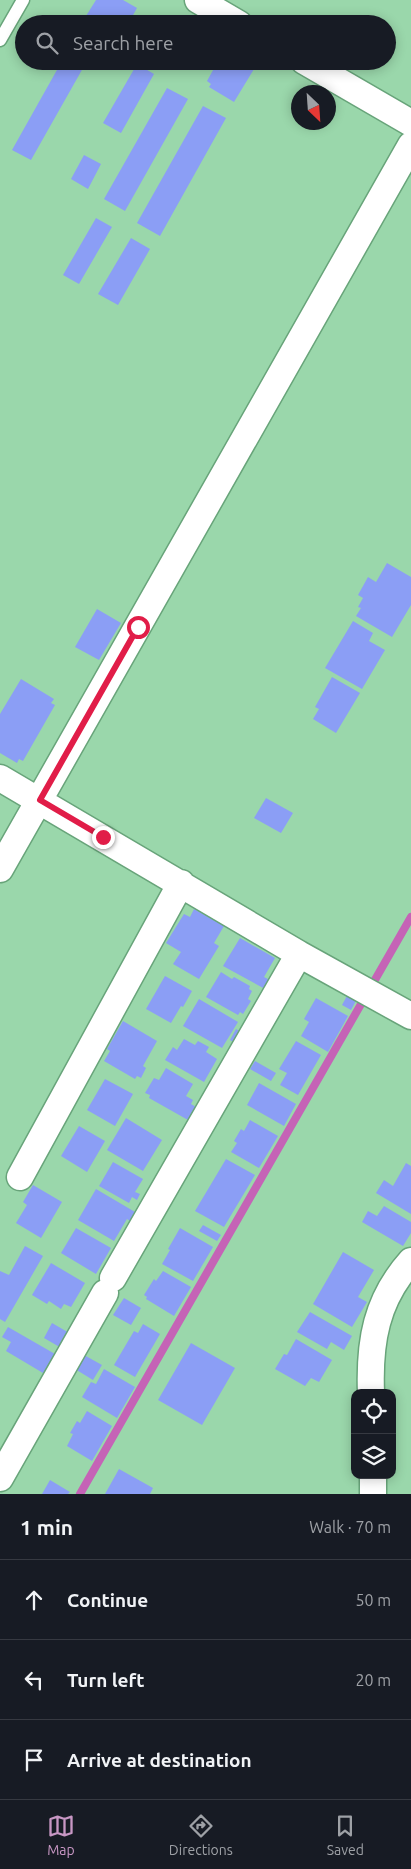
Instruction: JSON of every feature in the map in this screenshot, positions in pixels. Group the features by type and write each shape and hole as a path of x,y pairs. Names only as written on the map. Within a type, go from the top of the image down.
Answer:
{"street":[{"path":"198,0 224,15"},
{"path":"320,70 411,123"},
{"path":"0,869 411,144"},
{"path":"0,778 299,954 411,1016"},
{"path":"20,1177 181,883"},
{"path":"0,1478 299,954"},
{"path":"370,1389 374,1331 386,1296 411,1261"},
{"path":"373,1479 373,1494"}],"lane":[{"path":"0,40 23,0"}],"building":[{"path":"96,0 123,0 137,8 133,15 87,15"},
{"path":"57,70 82,70 31,160 12,150"},
{"path":"134,70 147,70 154,74 121,133 103,123"},
{"path":"213,70 253,70 234,102 209,87 211,84 207,81"},
{"path":"167,88 188,99 125,211 104,199"},
{"path":"203,106 226,118 160,236 137,223"},
{"path":"84,155 101,164 88,189 71,179"},
{"path":"96,218 112,227 79,284 63,275"},
{"path":"131,238 150,249 118,305 98,294"},
{"path":"387,563 411,577 411,605 392,637 356,616 361,608 358,607 363,598 358,595 368,577 376,582"},
{"path":"97,609 121,623 99,660 75,647"},
{"path":"353,621 373,633 369,641 385,650 362,689 325,668"},
{"path":"332,677 360,693 336,733 313,719 319,709 315,707"},
{"path":"21,679 54,699 51,703 55,705 23,761 19,759 17,763 0,753 0,714"},
{"path":"266,798 293,813 281,833 254,818"},
{"path":"194,909 224,926 214,943 219,946 199,979 173,964 181,952 166,943 184,914 190,917"},
{"path":"240,938 275,958 264,977 270,980 265,989 223,966"},
{"path":"221,972 232,979 234,977 250,986 249,989 252,991 248,999 251,1001 243,1014 240,1012 238,1015 206,997"},
{"path":"165,976 192,991 171,1023 146,1009"},
{"path":"348,994 357,999 351,1010 342,1005"},
{"path":"316,998 348,1016 328,1052 301,1036 309,1022 304,1019"},
{"path":"199,999 238,1022 222,1048 183,1026"},
{"path":"123,1021 157,1041 143,1066 146,1068 141,1078 137,1076 135,1079 104,1061 110,1051 107,1049"},
{"path":"236,1029 241,1032 235,1043 230,1040"},
{"path":"184,1039 195,1045 198,1041 209,1047 206,1052 217,1059 204,1082 165,1060 173,1047 177,1050"},
{"path":"296,1041 321,1055 298,1095 280,1085 287,1073 279,1069"},
{"path":"255,1061 276,1073 271,1081 250,1069"},
{"path":"166,1068 193,1084 186,1096 193,1100 191,1104 196,1107 188,1120 149,1098 150,1095 145,1093 154,1078 159,1080"},
{"path":"105,1079 133,1094 115,1126 87,1110"},
{"path":"259,1083 296,1104 284,1126 247,1105"},
{"path":"126,1118 162,1140 143,1171 107,1150"},
{"path":"250,1120 278,1136 259,1168 231,1152 237,1143 234,1141 241,1129 244,1131"},
{"path":"79,1126 105,1141 87,1172 61,1156"},
{"path":"226,1159 255,1175 224,1227 195,1211"},
{"path":"113,1162 143,1179 135,1192 140,1194 137,1200 132,1197 129,1203 99,1186"},
{"path":"406,1163 411,1166 411,1214 376,1193 384,1180 393,1186"},
{"path":"33,1185 62,1202 41,1238 16,1223 27,1205 23,1202"},
{"path":"96,1189 135,1212 130,1221 127,1219 114,1241 78,1220"},
{"path":"384,1206 411,1222 411,1233 403,1246 362,1222 368,1211 377,1216"},
{"path":"203,1225 221,1235 217,1241 199,1231"},
{"path":"76,1228 111,1248 96,1274 61,1253"},
{"path":"180,1228 213,1247 193,1281 162,1264"},
{"path":"25,1246 43,1256 5,1322 0,1319 0,1271 9,1275"},
{"path":"343,1252 374,1270 358,1297 367,1302 352,1327 313,1304"},
{"path":"51,1263 85,1283 71,1307 64,1304 61,1309 49,1301 47,1304 32,1295"},
{"path":"163,1271 191,1287 174,1316 146,1299 147,1297 144,1295 154,1279 156,1281"},
{"path":"124,1298 141,1308 131,1325 113,1315"},
{"path":"310,1312 352,1336 344,1350 331,1342 327,1349 297,1332"},
{"path":"52,1323 71,1334 63,1349 44,1338"},
{"path":"143,1324 160,1334 135,1377 114,1365 134,1331 138,1333"},
{"path":"8,1327 55,1354 43,1373 6,1351 11,1342 2,1337"},
{"path":"296,1339 332,1360 319,1382 311,1378 305,1386 275,1369 284,1354 287,1355"},
{"path":"191,1343 235,1368 202,1425 158,1400"},
{"path":"84,1355 102,1365 93,1380 75,1369"},
{"path":"104,1369 135,1387 117,1418 82,1397 91,1382 96,1384"},
{"path":"87,1411 112,1426 92,1461 67,1446 73,1434 70,1433 77,1421 80,1423"},
{"path":"119,1469 153,1488 150,1494 105,1494"},
{"path":"50,1480 70,1492 68,1494 42,1494"}],"waterway":[{"path":"80,1494 411,917"}],"route":[{"path":"103,837 40,800 138,627"}]}
